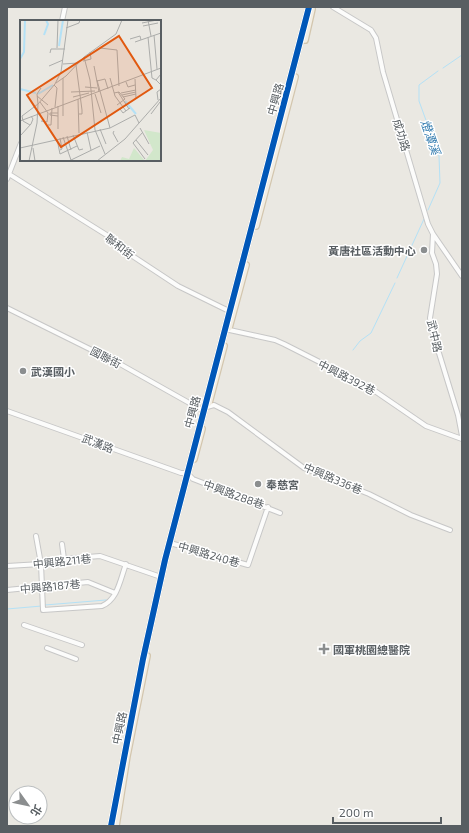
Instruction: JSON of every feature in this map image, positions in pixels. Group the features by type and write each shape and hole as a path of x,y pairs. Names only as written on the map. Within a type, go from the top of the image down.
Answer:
{"main road":[{"name":"中興路","path":"116,826 127,756 172,543 309,7"},
{"name":"中興路","path":"231,312 289,103 312,7"},
{"name":"中興路","path":"111,826 142,659 161,577 172,543"}],"street":[{"path":"62,20 65,7"},
{"name":"成功路","path":"333,7 372,30 376,38 383,72 433,234 462,276"},
{"path":"7,179 20,146"},
{"name":"聯和街","path":"9,174 121,244 131,255 172,282 231,312"},
{"name":"武中路","path":"433,234 432,253 436,264 437,274 430,318 431,327 458,415 462,436"},
{"name":"國聯街","path":"7,308 120,364 200,409 206,407"},
{"name":"中興路392巷","path":"227,329 276,340 369,387 426,426 462,439"},
{"name":"中興路336巷","path":"206,407 214,404 228,412 304,468 369,494 411,515 450,530"},
{"name":"武漢路","path":"7,411 181,473 189,474"},
{"name":"中興路288巷","path":"189,474 193,480 268,507 280,513"},
{"name":"中興路240巷","path":"172,543 248,565 268,507"},
{"path":"36,536 41,564 43,607 102,606 109,602 116,593 126,564"},
{"path":"62,544 64,559"},
{"name":"中興路211巷","path":"7,566 41,564 64,559 100,556 161,577"},
{"name":"中興路187巷","path":"7,590 88,582 116,593"},
{"path":"24,625 82,644"},
{"path":"47,648 76,659"}],"waterway":[{"name":"燈潭溪","path":"443,68 462,55"},
{"name":"燈潭溪","path":"428,210 440,183 439,156 419,101 419,85 438,71"},
{"name":"燈潭溪","path":"397,278 424,219"},
{"name":"燈潭溪","path":"353,350 360,341 371,333 395,283"},
{"path":"45,605 106,600"},
{"path":"7,609 42,606"}],"cycle path":[{"path":"111,826 143,659 165,560 309,7"}],"place":[{"name":"黃唐社區活動中心","path":"424,250"},
{"name":"武漢國小","path":"23,371"},
{"name":"奉慈宮","path":"258,484"},
{"name":"國軍桃園總醫院","path":"324,649"}]}
